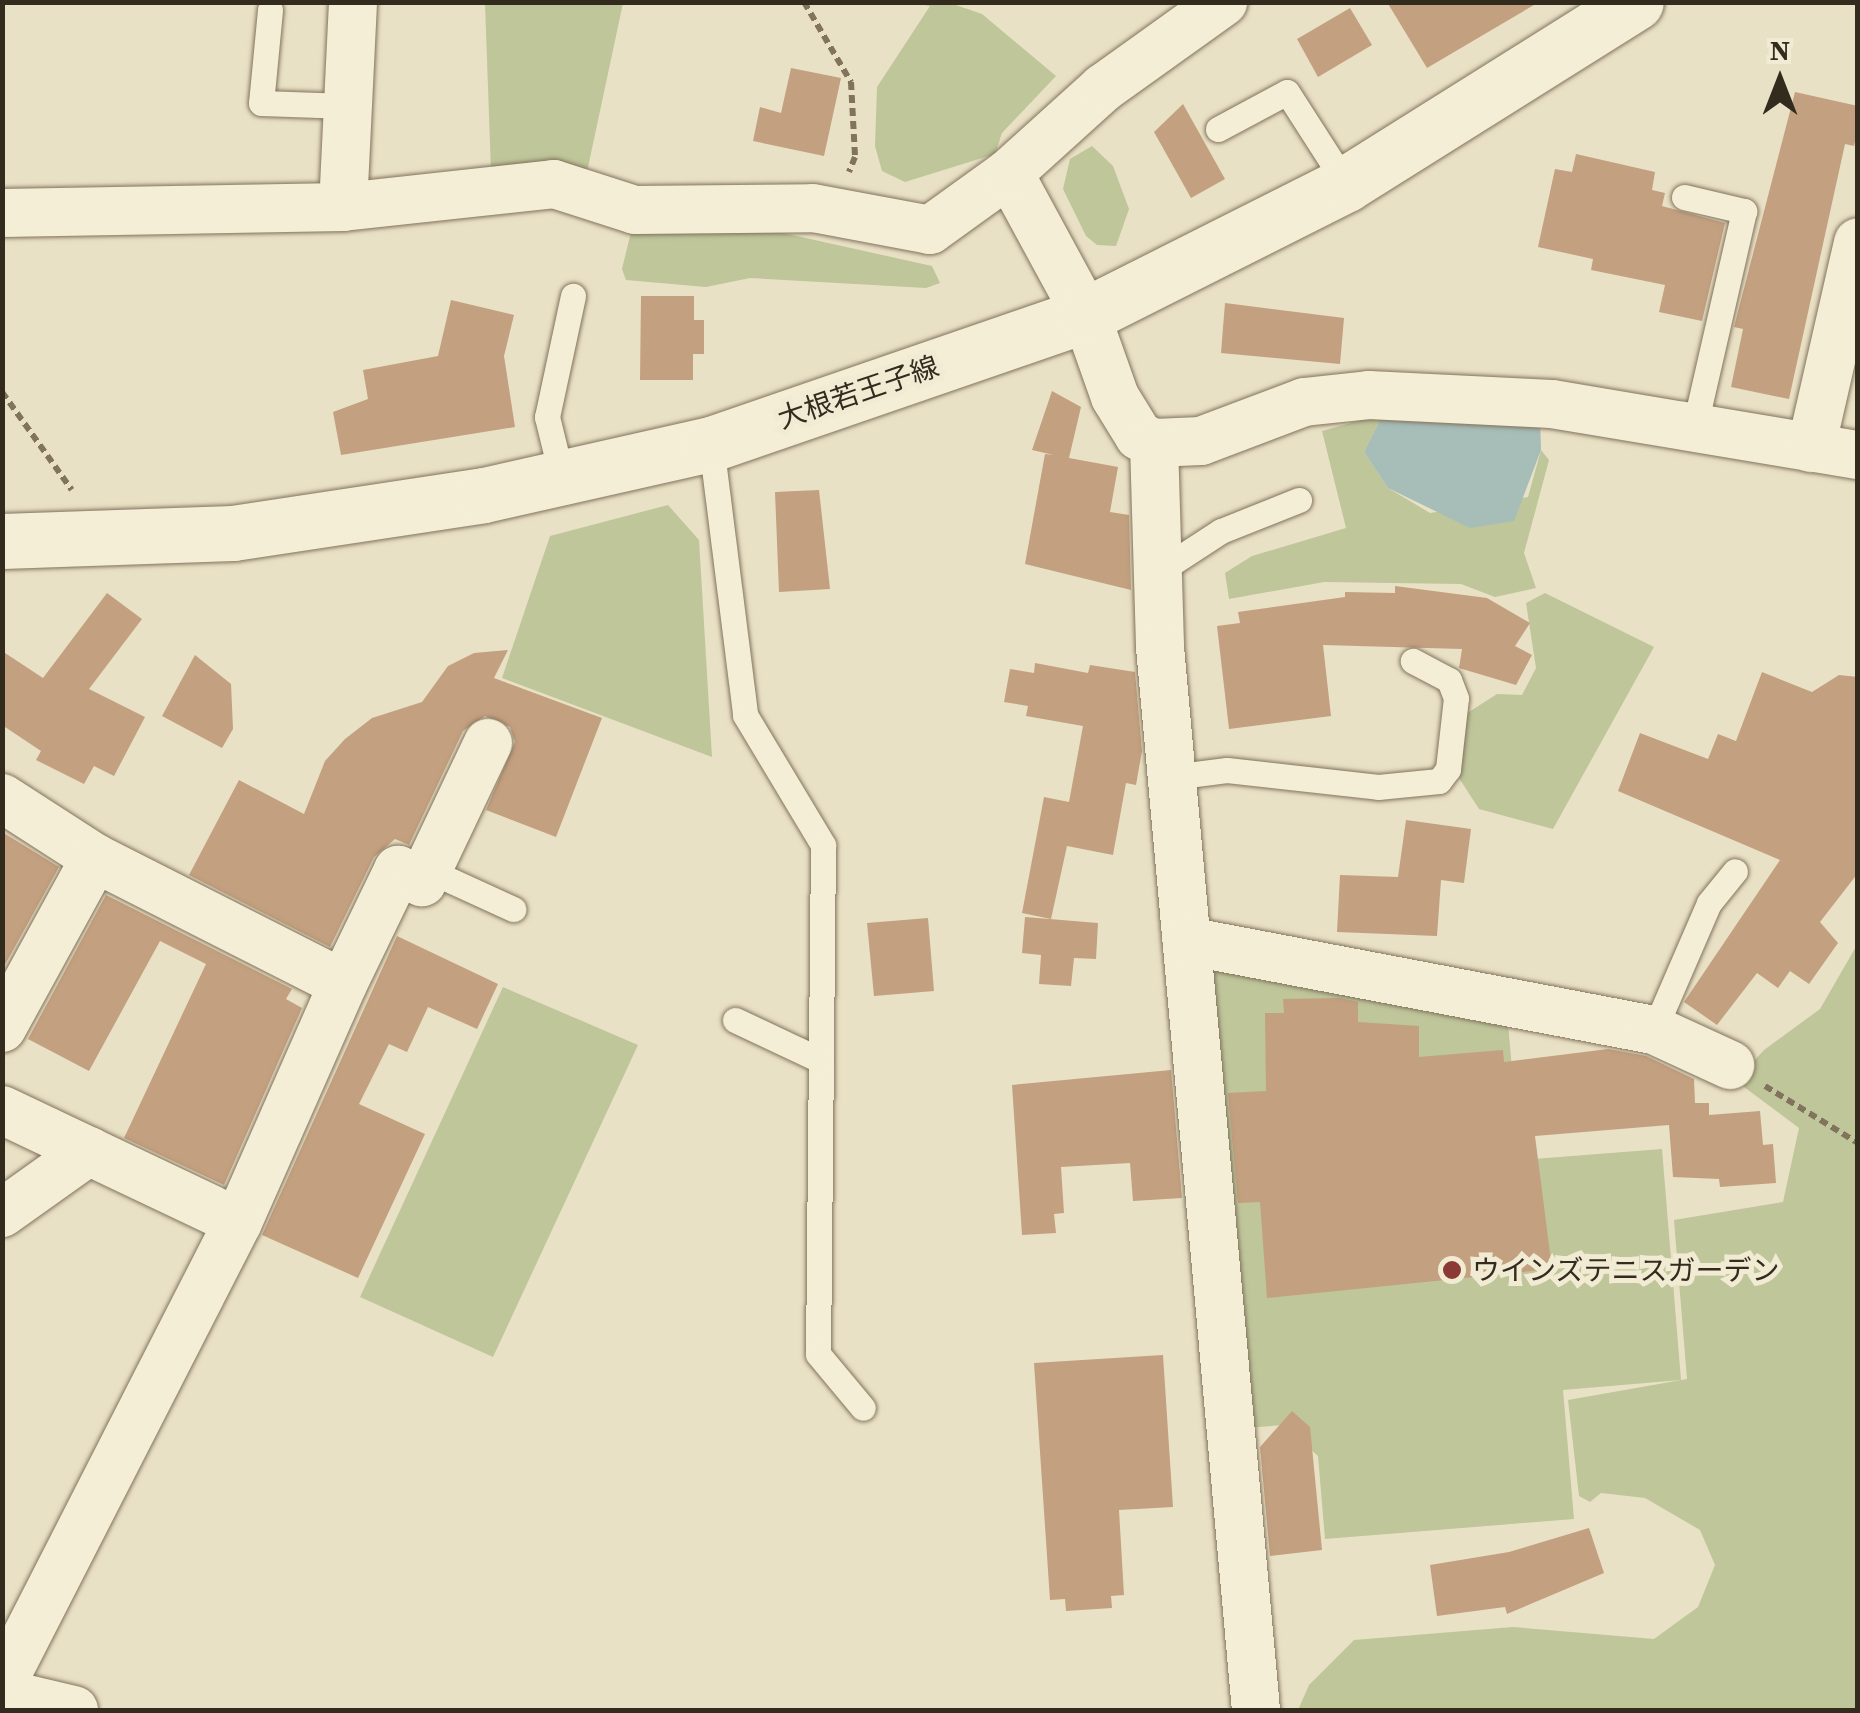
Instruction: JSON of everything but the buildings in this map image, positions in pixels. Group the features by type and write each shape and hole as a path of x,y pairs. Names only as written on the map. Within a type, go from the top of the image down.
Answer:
{"street":[{"path":"343,207 352,2"},
{"path":"2,212 343,207 554,184 635,210 833,212 930,230 1009,173 1103,88 1223,2"},
{"name":"大根若王子線","path":"2,542 233,533 562,478 711,444 1086,315 1346,184 1636,2"},
{"path":"1009,173 1086,315 1115,397 1139,436 1154,443 1201,441 1304,402 1369,395 1552,404 1858,455"},
{"path":"1811,448 1858,242"},
{"path":"1154,443 1172,777 1256,1710"},
{"path":"2,1684 238,1222 398,870 422,882 488,743"},
{"path":"2,798 95,858 344,984"},
{"path":"2,1028 95,858"},
{"path":"1188,941 1654,1030 1730,1064"},
{"path":"2,1110 238,1222"},
{"path":"2,1213 90,1151"},
{"path":"2,1692 74,1710"}],"lane":[{"path":"270,10 261,103 348,106"},
{"path":"1218,129 1287,92 1346,184"},
{"path":"1684,197 1744,211 1694,429"},
{"path":"562,478 547,417 573,296"},
{"path":"711,444 733,658 746,715 823,845 818,1354 863,1408"},
{"path":"1158,572 1220,531 1299,500"},
{"path":"1172,777 1227,770 1378,787 1423,788 1438,782 1448,769 1456,698 1448,680 1413,661"},
{"path":"428,870 513,909"},
{"path":"1654,1030 1709,902 1735,871"},
{"path":"736,1020 820,1060"}],"path":[{"path":"804,2 851,82 855,157 833,212"},
{"path":"2,392 76,495"},
{"path":"1730,1064 1858,1143"}],"green space":[{"path":"485,3 623,3 587,172 491,172"},
{"path":"914,3 950,3 982,14 1056,76 1002,133 995,154 905,182 882,171 875,146 877,87 930,6"},
{"path":"1092,146 1113,166 1129,209 1116,246 1097,245 1086,236 1063,189 1070,159"},
{"path":"765,229 932,266 940,283 926,288 750,278 706,287 626,280 622,269 631,232"},
{"path":"1383,414 1364,452 1388,488 1430,513 1528,497 1541,450 1549,460 1524,553 1536,588 1495,597 1461,584 1324,582 1229,599 1225,573 1252,556 1346,528 1322,431"},
{"path":"668,505 699,540 712,757 502,678 550,536"},
{"path":"1545,593 1654,647 1553,829 1479,809 1457,775 1458,719 1497,694 1522,695 1536,668 1526,603"},
{"path":"1857,945 1857,1710 1298,1710 1309,1685 1354,1640 1513,1627 1654,1639 1698,1607 1715,1565 1700,1530 1645,1498 1601,1493 1590,1502 1579,1496 1568,1400 1687,1379 1674,1220 1783,1202 1799,1128 1736,1081 1764,1050 1820,1009"},
{"name":"ウインズテニスガーデン","path":"1221,967 1508,1023 1520,1160 1662,1149 1681,1380 1563,1390 1574,1519 1325,1539 1318,1456 1284,1425 1246,1428 1208,977"},
{"path":"503,987 638,1045 493,1357 360,1297"}],"water":[{"path":"1383,414 1540,417 1541,450 1514,521 1470,528 1388,488 1364,452"}],"place":[{"name":"ウインズテニスガーデン","path":"1452,1270"}]}
